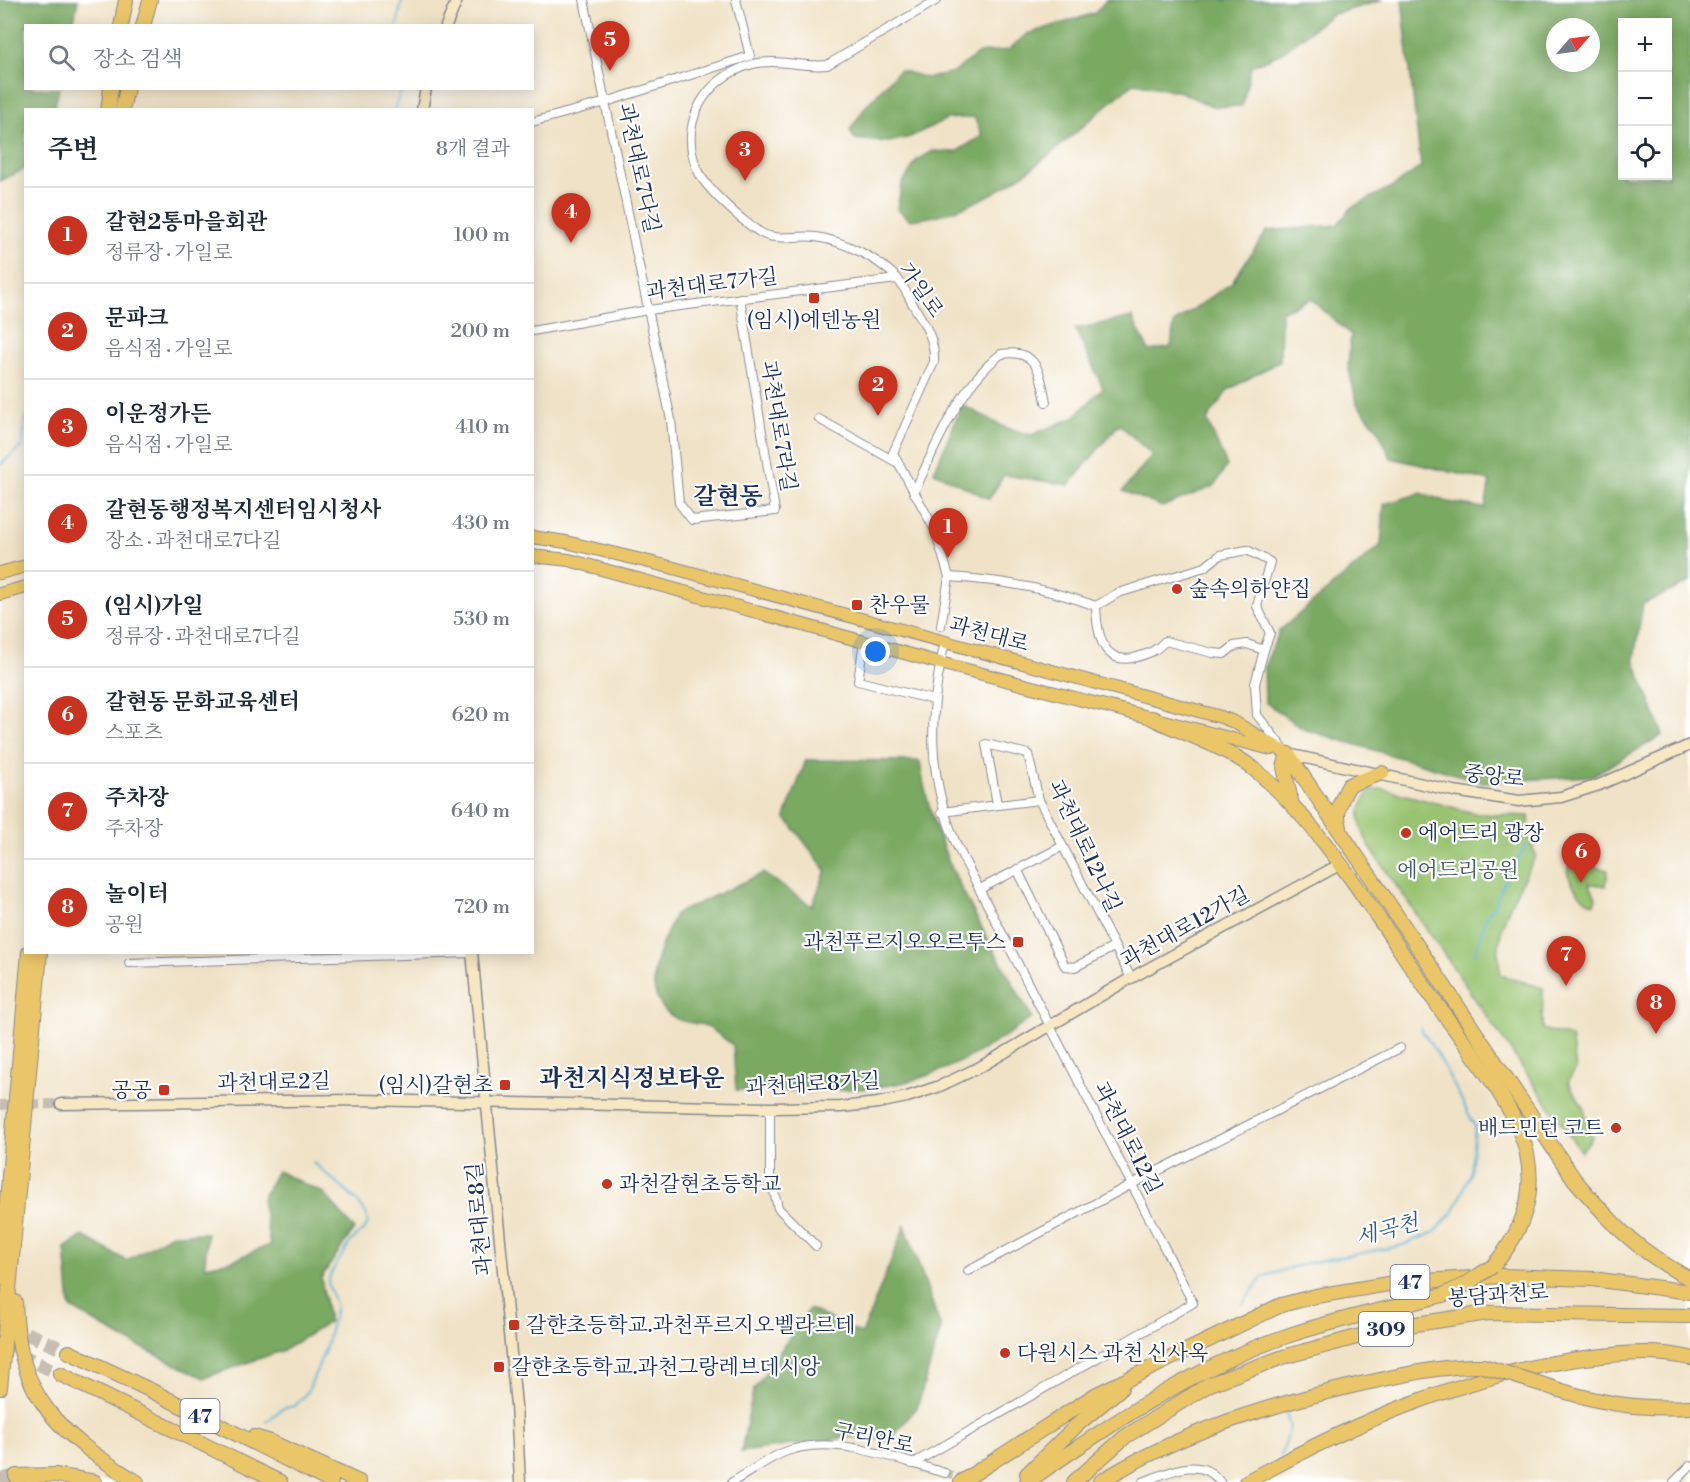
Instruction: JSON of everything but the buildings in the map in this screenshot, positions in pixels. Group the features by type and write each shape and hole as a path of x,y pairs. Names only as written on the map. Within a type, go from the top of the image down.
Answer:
{"highway":[{"path":"121,24 126,0"},
{"path":"144,24 150,0"},
{"path":"108,108 111,90"},
{"path":"122,108 127,90"},
{"path":"1027,1482 1142,1406 1227,1360 1286,1336 1443,1295 1463,1286 1493,1266 1516,1236 1526,1213 1529,1189 1527,1152 1498,1093 1339,865 1292,803 1258,772 1233,754 1152,718"},
{"path":"1288,753 1284,767 1292,803"},
{"path":"1288,753 1574,1179 1609,1220 1643,1252 1690,1279"},
{"path":"1342,835 1337,820 1340,802 1349,784 1382,773"},
{"path":"0,1278 29,954"},
{"path":"0,1388 40,954"},
{"path":"0,1166 15,1108"},
{"path":"17,1201 19,1234 15,1288 16,1326 20,1350 30,1381 44,1407 71,1438 137,1482"},
{"name":"47","path":"961,1482 1095,1395 1146,1368 1281,1305 1351,1288 1503,1276 1592,1279 1690,1292"},
{"name":"봉담과천로","path":"1074,1482 1126,1436 1210,1384 1284,1357 1390,1328 1488,1313 1570,1312 1690,1316"},
{"name":"47","path":"69,1352 331,1482"},
{"path":"1246,1482 1356,1425 1463,1384 1527,1368 1617,1354 1657,1352 1690,1358"},
{"path":"1100,1482 1167,1444 1227,1421 1306,1396 1431,1369 1483,1366 1580,1398 1619,1406 1690,1407"},
{"path":"1019,1482 1078,1424 1146,1368"},
{"name":"47","path":"60,1374 280,1482"},
{"path":"223,1428 271,1442 359,1482"},
{"path":"252,1468 269,1482"},
{"path":"16,1476 55,1475 95,1482"}],"main road":[{"name":"과천대로","path":"534,537 566,542 670,567 1221,717 1288,753"},
{"name":"과천대로","path":"534,556 569,560 940,663 1211,731 1288,753"},
{"path":"0,573 24,567"},
{"path":"0,594 24,588"},
{"path":"1211,731 1222,726 1221,717"}],"street":[{"path":"447,24 457,0"},
{"name":"과천대로7다길","path":"584,0 648,310"},
{"path":"534,121 606,102 750,56 736,0"},
{"name":"가일로","path":"896,462 893,453 934,362 935,348 927,327 897,279 881,264 832,240 813,236 775,238 759,232 708,188 698,170 692,125 695,112 715,81 750,65 768,62 810,67 827,65 936,0"},
{"path":"422,108 426,90"},
{"name":"과천대로7가길","path":"534,331 648,310 897,279"},
{"name":"과천대로7라길","path":"648,310 672,420 680,503 692,520 775,511 740,298"},
{"path":"914,494 941,431 982,370 1000,354 1026,356 1032,359 1040,375 1046,402"},
{"path":"819,419 896,462 935,531 949,577 941,627"},
{"path":"1096,606 1118,593 1205,567 1220,555 1247,550 1270,562 1257,606 1270,633 1255,684 1257,715 1288,753"},
{"path":"949,577 1017,584 1061,593 1096,606"},
{"path":"1096,606 1096,628 1101,641 1112,656 1125,660 1155,651 1165,641 1213,653 1224,654 1234,646 1247,644 1264,650"},
{"path":"864,642 858,681 934,700"},
{"name":"과천대로12길","path":"912,1464 1193,1303 1049,1026 942,812 934,770 934,700 945,642"},
{"name":"과천대로12나길","path":"997,804 986,744 1028,754 1039,800 1131,978"},
{"name":"중앙로","path":"1288,753 1454,791 1519,801 1561,797 1599,785 1690,745"},
{"path":"942,812 1039,800"},
{"path":"980,889 1061,846"},
{"name":"과천대로12가길","path":"1049,1026 1131,978 1339,865"},
{"path":"1017,869 1065,966 1075,968 1114,947"},
{"path":"129,963 436,954"},
{"name":"과천대로8길","path":"472,954 516,1405 520,1482"},
{"name":"과천대로8가길","path":"488,1102 770,1108 841,1107 907,1097 940,1086 980,1067 1049,1026"},
{"path":"968,1271 1132,1184 1400,1048"},
{"name":"과천대로2길","path":"61,1104 358,1100 488,1102"},
{"path":"770,1108 770,1174 778,1208 816,1246"},
{"name":"구리안로","path":"732,1482 792,1449 818,1445 880,1454 945,1473"},
{"path":"1674,1482 1688,1466 1690,1455"},
{"path":"1143,1482 1189,1467 1202,1467 1213,1473 1220,1482"}],"green space":[{"path":"0,0 78,0 73,24 24,24 24,90 59,90 54,108 24,108 24,169 0,181"},
{"path":"1106,0 1383,0 1331,15 1280,54 1251,66 1242,106 1213,107 1181,92 1134,83 1031,169 975,203 943,214 910,220 897,209 902,184 917,160 933,151 956,152 982,136 974,117 947,119 910,137 889,142 855,139 850,130 866,106 899,70 927,78 954,72 979,53 1008,50 1027,34 1095,13"},
{"path":"1402,0 1688,0 1690,4 1690,582 1643,604 1634,659 1663,735 1592,776 1482,782 1303,729 1265,702 1264,667 1280,630 1381,545 1384,504 1421,493 1448,502 1485,508 1490,481 1391,458 1377,428 1357,404 1348,365 1351,335 1311,299 1281,312 1280,361 1228,390 1207,420 1227,466 1214,486 1162,507 1123,491 1152,455 1119,424 1069,485 1004,475 989,499 934,472 962,405 1004,427 1031,435 1073,418 1103,388 1075,329 1132,317 1149,351 1171,347 1174,323 1231,283 1267,231 1337,225 1352,207 1392,187 1421,167"},
{"path":"806,760 920,761 926,796 949,862 980,925 1032,1018 971,1056 945,1069 909,1081 861,1089 736,1090 733,1045 706,1026 679,1020 663,1008 656,996 655,969 663,941 675,914 763,873 812,906 826,870 785,817"},
{"name":"에어드리공원","path":"1383,789 1478,814 1529,816 1529,837 1536,856 1513,899 1502,929 1499,944 1501,975 1543,988 1542,1029 1571,1037 1576,1068 1568,1082 1583,1107 1592,1137 1581,1152 1369,846 1360,824 1360,811 1371,790"},
{"path":"1572,862 1608,870 1606,886 1589,883 1596,898 1594,904 1580,895 1572,882 1567,872"},
{"path":"277,1171 324,1193 354,1229 321,1278 329,1322 284,1350 204,1378 122,1338 70,1307 65,1248 83,1236 127,1261 171,1234 207,1233 205,1266 231,1261 270,1245 262,1198"},
{"path":"905,1225 941,1328 917,1408 889,1440 850,1437 741,1452 753,1391 809,1309 862,1334"}],"waterway":[{"path":"397,24 402,0"},
{"path":"395,108 401,90"},
{"path":"0,465 22,446 24,431"},
{"name":"세곡천","path":"1475,954 1487,914 1494,907 1503,884 1526,845"},
{"name":"세곡천","path":"1243,1304 1262,1277 1307,1263 1400,1246 1435,1232 1455,1209 1471,1171 1475,1126 1438,1055 1420,1028"},
{"path":"266,1422 283,1408 295,1406 308,1391 326,1347 336,1307 328,1283 331,1273 351,1241 365,1229 368,1222 366,1213 357,1201 313,1162"},
{"name":"세곡천","path":"1281,1456 1290,1427 1285,1410"},
{"name":"세곡천","path":"1267,1482 1272,1474"}],"tunnel":[{"path":"0,1105 61,1104"},
{"path":"7,1325 69,1352"},
{"path":"0,1345 60,1374"},
{"path":"945,1473 978,1482"},
{"path":"0,1480 16,1476"}],"place":[{"name":"(임시)가일","path":"610,71"},
{"name":"이운정가든","path":"745,181"},
{"name":"갈현동행정복지센터임시청사","path":"571,243"},
{"name":"(임시)에덴농원","path":"814,298"},
{"name":"문파크","path":"878,416"},
{"name":"갈현2통마을회관","path":"948,558"},
{"name":"숲속의하얀집","path":"1177,589"},
{"name":"찬우물","path":"857,605"},
{"name":"에어드리 광장","path":"1406,833"},
{"name":"갈현동 문화교육센터","path":"1581,883"},
{"name":"과천푸르지오오르투스","path":"1018,942"},
{"name":"주차장","path":"1566,986"},
{"name":"놀이터","path":"1656,1034"},
{"name":"(임시)갈현초","path":"505,1085"},
{"name":"공공","path":"164,1090"},
{"name":"배드민턴 코트","path":"1616,1128"},
{"name":"과천갈현초등학교","path":"607,1184"},
{"name":"갈햔초등학교.과천푸르지오벨라르테","path":"514,1325"},
{"name":"다원시스 과천 신사옥","path":"1005,1353"},
{"name":"갈햔초등학교.과천그랑레브데시앙","path":"499,1367"}],"district":[{"name":"갈현동","path":"728,496"},
{"name":"과천지식정보타운","path":"632,1078"}]}
